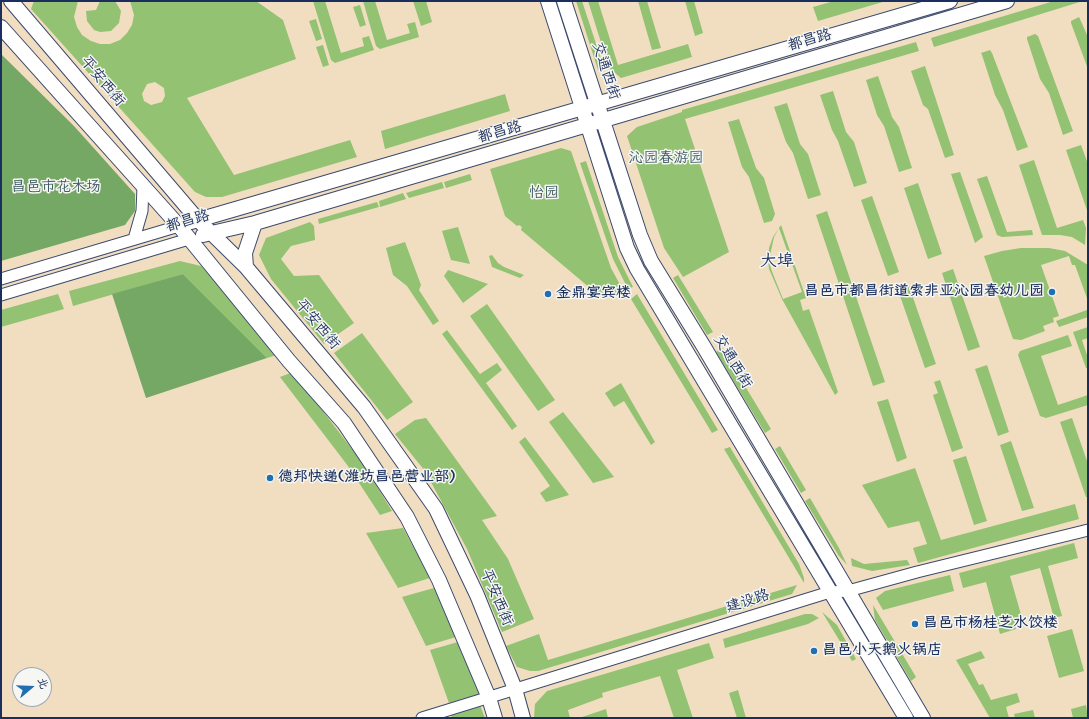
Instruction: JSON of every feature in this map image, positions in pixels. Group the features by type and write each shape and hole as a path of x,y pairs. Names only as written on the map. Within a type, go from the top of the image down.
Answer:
{"main road":[{"name":"平安西街","path":"11,1 198,220 246,267 364,407 436,509 477,595 515,689 523,718"},
{"path":"548,1 627,248 637,269 906,718"},
{"name":"交通西街","path":"564,1 640,235 650,261 702,344 923,718"},
{"name":"都昌路","path":"179,226 950,1"},
{"name":"都昌路","path":"190,240 1007,1"},
{"path":"1,27 142,187 179,226 289,361 344,423 408,517 439,580 489,698 495,718"},
{"path":"246,267 245,253 255,222"}],"street":[{"path":"134,239 142,211 142,187"},
{"name":"都昌路","path":"1,279 179,226"},
{"name":"都昌路","path":"1,295 190,240"},
{"name":"建设路","path":"422,718 830,592 848,591 917,572 1088,530"}],"green space":[{"path":"34,1 78,1 74,17 77,27 82,35 91,41 100,44 110,44 120,40 132,25 134,15 130,1 256,1 283,20 296,59 187,98 234,175 350,140 357,157 222,197 206,197 195,192 31,9","holes":["155,82 164,88 165,96 162,102 151,105 144,101 142,94 147,84"]},
{"path":"100,1 115,1 121,11 119,23 111,31 100,32 94,30 87,21 86,11 96,10"},
{"path":"313,1 325,1 341,53 364,46 362,38 369,36 374,50 335,63 331,60"},
{"path":"363,1 375,1 387,40 410,33 407,24 415,22 419,37 380,49 376,46"},
{"path":"413,1 426,1 432,22 421,26"},
{"path":"576,1 582,1 604,68 598,70"},
{"path":"588,1 598,1 618,65 688,44 692,57 621,78 609,68"},
{"path":"638,1 647,1 661,48 652,50"},
{"path":"685,1 694,1 703,33 695,36"},
{"path":"834,1 886,1 818,21 813,7"},
{"path":"1054,1 1083,1 934,47 931,38"},
{"path":"360,5 366,25 360,27 353,7"},
{"path":"1079,17 1088,37 1088,69 1071,23 1071,21"},
{"path":"316,19 322,39 316,41 309,21"},
{"path":"1035,34 1038,36 1073,131 1063,135 1049,93 1040,79 1027,39 1027,37"},
{"name":"沁园春游园","path":"916,42 919,51 685,119 729,252 683,277 664,248 627,136 637,127 682,112 682,110"},
{"path":"323,45 329,65 323,67 316,47"},
{"path":"990,50 1028,147 1017,151 1003,110 995,95 981,53"},
{"name":"昌邑市花木场","path":"1,54 74,126 135,194 135,211 125,225 1,261"},
{"path":"925,66 954,155 945,158 928,109 923,105 911,71"},
{"path":"878,76 892,117 899,127 912,168 899,172 884,126 877,115 866,80"},
{"path":"833,91 846,132 854,142 867,183 854,187 820,95"},
{"path":"505,94 510,111 385,149 381,131"},
{"path":"787,103 800,144 808,154 821,195 808,199 793,153 786,142 774,107"},
{"path":"739,119 756,168 764,178 775,214 772,221 764,223 749,177 742,167 728,122"},
{"path":"1081,145 1088,164 1088,213 1066,150"},
{"name":"怡园","path":"561,148 571,151 611,268 623,290 606,297 590,288 521,230 522,227 519,225 517,226 505,216 490,169"},
{"path":"1034,160 1057,228 1083,220 1086,228 1085,245 1072,237 1042,235 1019,165"},
{"path":"586,161 618,257 633,287 628,289 613,259 580,163"},
{"path":"960,172 983,237 975,243 951,174"},
{"path":"470,174 472,180 446,188 444,182"},
{"path":"987,176 1007,232 1032,230 1033,235 1002,237 997,235 977,179"},
{"path":"442,182 444,188 409,198 406,193"},
{"path":"918,183 942,254 928,259 904,188"},
{"path":"403,193 406,199 380,207 379,201"},
{"path":"872,196 899,272 888,276 861,200"},
{"path":"377,202 379,207 319,224 318,219"},
{"path":"827,211 885,382 873,386 816,215"},
{"path":"310,222 314,226 315,240 291,246 281,259 294,276 319,275 354,323 324,344 271,279 259,255 266,238"},
{"path":"781,225 806,298 800,300 803,311 809,309 838,392 835,395 782,299 769,269 768,260 769,248 773,237","holes":["779,228 802,292 783,299 771,269 769,260 774,237"]},
{"path":"458,227 470,264 451,260 442,231"},
{"path":"405,242 421,285 419,290 439,321 433,325 407,286 393,275 386,248"},
{"path":"1021,248 1049,248 1065,251 1088,265 1088,301 1075,265 1072,265 1069,256 1041,265 1059,316 1053,318 1054,322 1043,326 1045,331 1021,340 1013,339 984,256"},
{"path":"492,255 498,263 504,267 524,275 520,278 492,267 489,256"},
{"path":"180,261 201,266 280,354 267,358 183,274 73,306 69,291"},
{"path":"953,269 980,347 968,351 942,273"},
{"path":"448,270 488,284 463,303 444,276"},
{"path":"183,274 267,358 146,398 112,294"},
{"path":"678,275 713,332 707,335 673,278"},
{"path":"909,286 936,364 925,368 898,290"},
{"path":"58,294 64,309 1,327 1,310"},
{"path":"637,294 718,430 712,433 631,299"},
{"path":"487,304 555,400 538,411 470,316"},
{"path":"1087,310 1088,317 1059,327 1056,321"},
{"path":"1088,327 1088,338 1082,340 1088,358 1088,368 1086,368 1073,332"},
{"path":"447,330 480,374 497,363 502,370 486,383 517,426 512,430 442,334"},
{"path":"362,333 413,402 387,420 334,353"},
{"path":"1068,335 1072,346 1041,356 1058,405 1088,395 1088,405 1046,418 1040,416 1018,355 1020,351"},
{"path":"722,348 771,429 765,433 716,352"},
{"path":"987,365 1009,432 998,436 975,369"},
{"path":"293,372 361,461 392,511 380,515 348,466 280,377"},
{"path":"940,380 963,448 952,452 933,395 938,393 934,382"},
{"path":"621,383 655,442 651,445 624,401 614,407 605,393"},
{"path":"888,399 907,458 897,462 877,402"},
{"path":"563,412 614,477 593,483 549,422"},
{"path":"426,418 497,516 482,520 508,559 534,619 502,632 467,549 425,471 395,434 415,420"},
{"path":"1072,418 1088,464 1088,497 1086,497 1060,422"},
{"path":"525,437 569,495 546,502 540,493 550,486 519,442"},
{"path":"1011,441 1034,508 1022,511 1000,445"},
{"path":"780,446 806,490 801,493 775,449"},
{"path":"730,447 799,564 804,578 804,583 724,449"},
{"path":"966,456 987,521 974,525 953,460"},
{"path":"915,468 941,540 1075,504 1079,519 918,563 913,548 927,544 919,521 888,528 862,485"},
{"path":"810,498 839,548 847,565 839,556 805,501"},
{"path":"403,528 430,578 398,588 366,533"},
{"path":"1074,543 1078,558 1048,566 1062,616 1054,618 1040,568 1010,576 1022,618 1015,621 1016,629 1000,634 986,582 963,588 959,573"},
{"path":"851,558 864,564 907,560 910,565 872,571 852,566"},
{"path":"950,575 954,591 883,610 876,598 885,591"},
{"path":"797,585 792,594 538,671 530,671 517,667 506,646 539,634 548,660"},
{"path":"434,588 456,637 426,646 402,597"},
{"path":"873,605 916,677 911,681 875,620"},
{"path":"822,612 837,625 856,659 852,661"},
{"path":"805,614 812,614 819,618 808,624 725,648 723,639"},
{"path":"1072,629 1084,671 1059,678 1047,636"},
{"path":"458,642 479,694 449,703 430,650"},
{"path":"709,643 714,658 677,670 693,718 674,718 660,676 602,693 603,697 568,710 570,718 534,718 535,704 547,691"},
{"path":"981,651 985,658 968,664 979,685 983,684 991,700 1017,693 1020,702 1006,707 1009,718 990,718 956,660"},
{"path":"738,690 746,718 737,718 729,693"},
{"path":"480,705 485,718 452,718 451,714"},
{"path":"1086,705 1088,718 1073,718 1071,709"},
{"path":"606,709 608,718 579,718"},
{"path":"1033,710 1035,718 1015,718 1014,714"}],"place":[{"name":"昌邑市都昌街道索非亚沁园春幼儿园","path":"1052,292"},
{"name":"金鼎宴宾楼","path":"548,294"},
{"name":"德邦快递(潍坊昌邑营业部)","path":"270,478"},
{"name":"昌邑市杨桂芝水饺楼","path":"915,624"},
{"name":"昌邑小天鹅火锅店","path":"814,651"}],"district":[{"name":"大埠","path":"777,262"}]}
